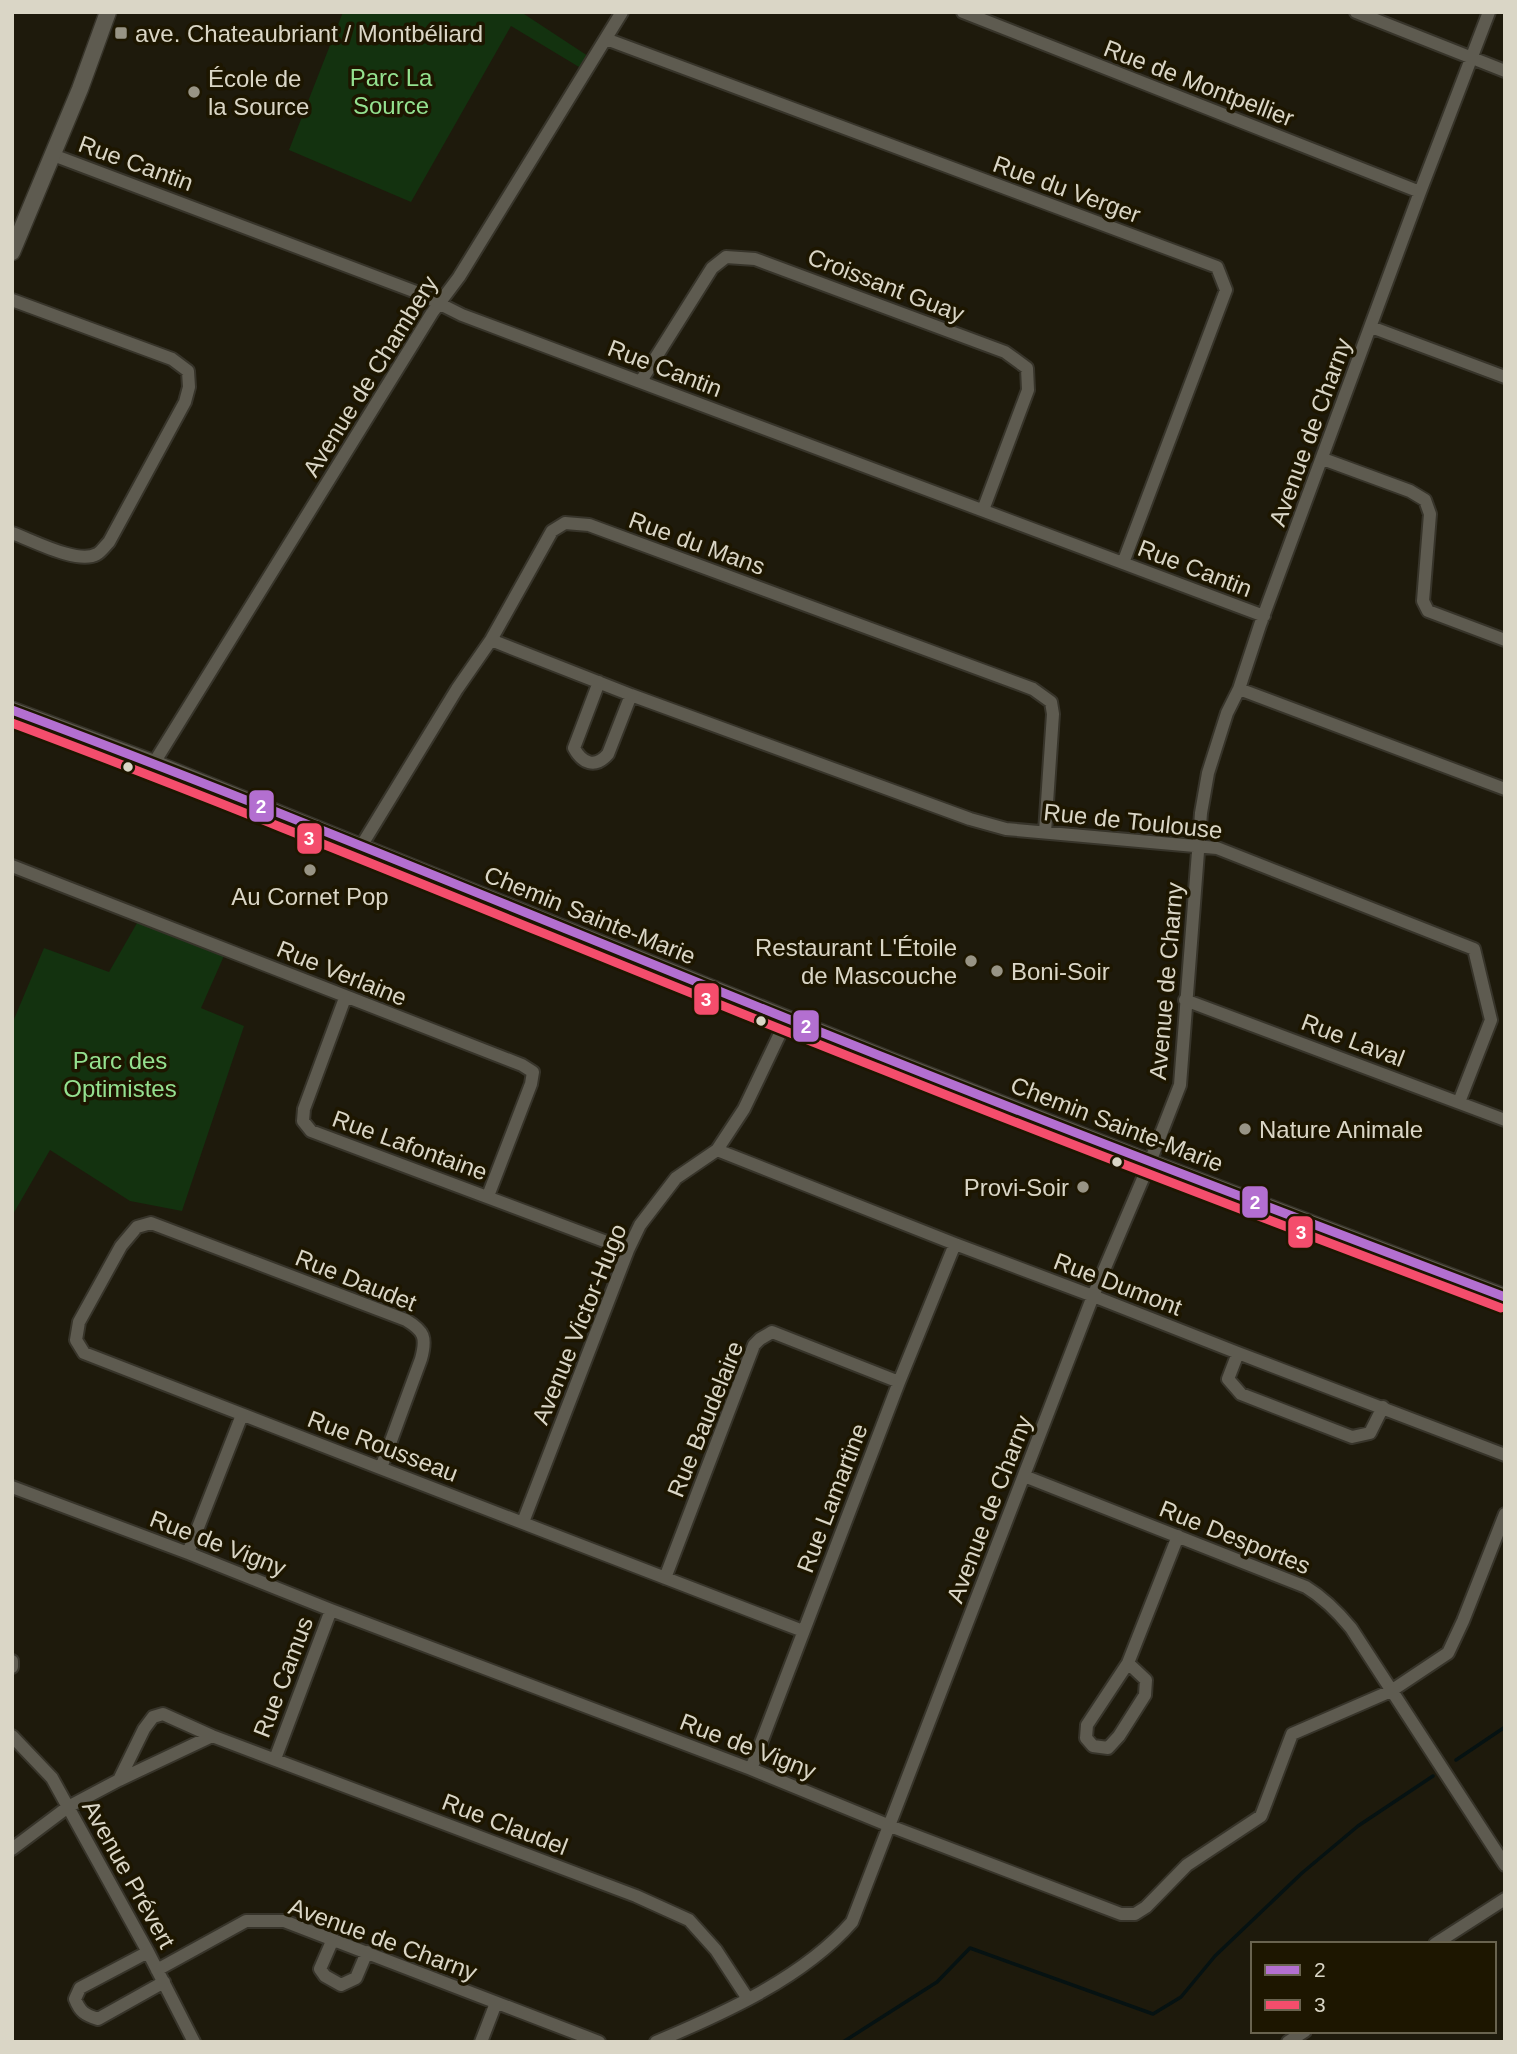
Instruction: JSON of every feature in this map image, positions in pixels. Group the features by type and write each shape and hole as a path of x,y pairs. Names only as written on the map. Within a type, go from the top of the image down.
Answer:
{"street":[{"path":"12,252 80,89 108,12"},
{"name":"Avenue de Chambery","path":"154,763 622,12"},
{"name":"Rue de Montpellier","path":"963,12 1420,192"},
{"path":"1356,12 1505,71"},
{"name":"Avenue de Charny","path":"656,2042 748,1999 796,1970 852,1922 1093,1296 1180,1085 1201,813 1208,773 1227,713 1239,689 1420,192 1489,12"},
{"name":"Rue du Verger","path":"606,39 1217,267 1226,290 1123,563"},
{"name":"Rue Cantin","path":"53,155 416,292 462,315 1264,616"},
{"name":"Croissant Guay","path":"640,381 712,268 726,257 755,259 1005,352 1027,368 1028,390 983,510"},
{"path":"12,300 172,359 188,371 189,387 185,402 108,542 98,554 74,556 12,533"},
{"path":"1371,327 1505,377"},
{"path":"1323,459 1410,491 1426,500 1430,514 1423,601 1428,611 1505,640"},
{"name":"Rue du Mans","path":"360,848 457,689 491,640 552,531 565,523 589,525 1033,689 1051,702 1053,715 1045,832"},
{"name":"Rue de Toulouse","path":"491,640 631,695 970,820 1006,830 1217,848 1474,949 1491,1020 1459,1102"},
{"path":"599,682 574,748 584,762 602,761 608,754 631,695"},
{"path":"1239,689 1505,789"},
{"name":"Chemin Sainte-Marie","path":"12,710 154,763 360,848 1150,1162 1505,1297"},
{"name":"Rue Verlaine","path":"12,866 522,1065 533,1072 531,1084 488,1196"},
{"name":"Rue Lafontaine","path":"345,998 304,1109 303,1121 311,1131 628,1250"},
{"name":"Rue Laval","path":"1185,1000 1505,1120"},
{"name":"Avenue Victor-Hugo","path":"523,1522 640,1225 676,1178 717,1150 744,1109 787,1019"},
{"name":"Rue Dumont","path":"717,1150 1505,1455"},
{"name":"Rue Daudet","path":"137,1227 151,1223 406,1320 419,1328 426,1343 381,1468"},
{"name":"Rue Rousseau","path":"137,1227 121,1247 79,1322 76,1340 84,1353 803,1631"},
{"name":"Rue Lamartine","path":"751,1769 899,1382 955,1244"},
{"name":"Rue Baudelaire","path":"665,1578 754,1345 760,1339 772,1332 899,1382"},
{"path":"1238,1353 1228,1379 1241,1394 1352,1437 1370,1433 1383,1408"},
{"path":"188,1553 242,1415"},
{"name":"Rue Desportes","path":"1024,1476 1306,1587 1320,1596 1351,1628 1505,1865"},
{"name":"Rue de Vigny","path":"12,1487 751,1769 890,1826 1121,1914 1135,1914 1146,1907 1187,1865 1261,1816 1292,1734 1391,1691"},
{"path":"1391,1691 1448,1653 1505,1514"},
{"path":"1128,1663 1146,1680 1145,1695 1119,1736 1108,1748 1093,1746 1086,1738 1087,1726 1128,1663 1178,1536"},
{"name":"Rue Camus","path":"275,1759 331,1610"},
{"path":"12,1661 12,1667"},
{"name":"Rue Claudel","path":"119,1780 144,1729 153,1717 163,1714 212,1736 636,1896 689,1920 716,1950 748,1999"},
{"name":"Avenue Prévert","path":"12,1736 52,1778 148,1952 194,2042"},
{"path":"12,1849 68,1807 212,1736"},
{"path":"1438,1942 1505,1899"},
{"name":"Avenue de Charny","path":"157,1970 246,1922 284,1921 599,2042"},
{"path":"333,1939 320,1969 325,1976 341,1985 356,1978 367,1952"},
{"path":"148,1952 80,1987 75,1999 78,2007 83,2014 99,2019 164,1982"},
{"path":"481,2042 496,2003"}],"green space":[{"name":"Parc La Source","path":"343,12 521,12 591,58 584,70 511,26 411,202 289,150"},
{"name":"Parc des Optimistes","path":"141,916 227,949 201,1008 244,1026 182,1211 130,1201 50,1150 12,1216 12,1024 44,948 109,972"}],"waterway":[{"path":"1456,1760 1505,1727"},
{"path":"843,2042 937,1982 970,1948 1153,2014 1181,1997 1215,1956 1302,1873 1358,1826 1433,1776"}],"transit line":[{"name":"2","path":"12,710 342,838 965,1090 1505,1297"},
{"name":"3","path":"12,723 232,808 1039,1132 1501,1308"}],"place":[{"name":"ave. Chateaubriant / Montbéliard","path":"121,33"},
{"name":"École de la Source","path":"194,92"},
{"name":"Au Cornet Pop","path":"310,870"},
{"name":"Restaurant L'Étoile de Mascouche","path":"971,961"},
{"name":"Boni-Soir","path":"997,971"},
{"name":"Nature Animale","path":"1245,1129"},
{"name":"Provi-Soir","path":"1083,1187"}]}
